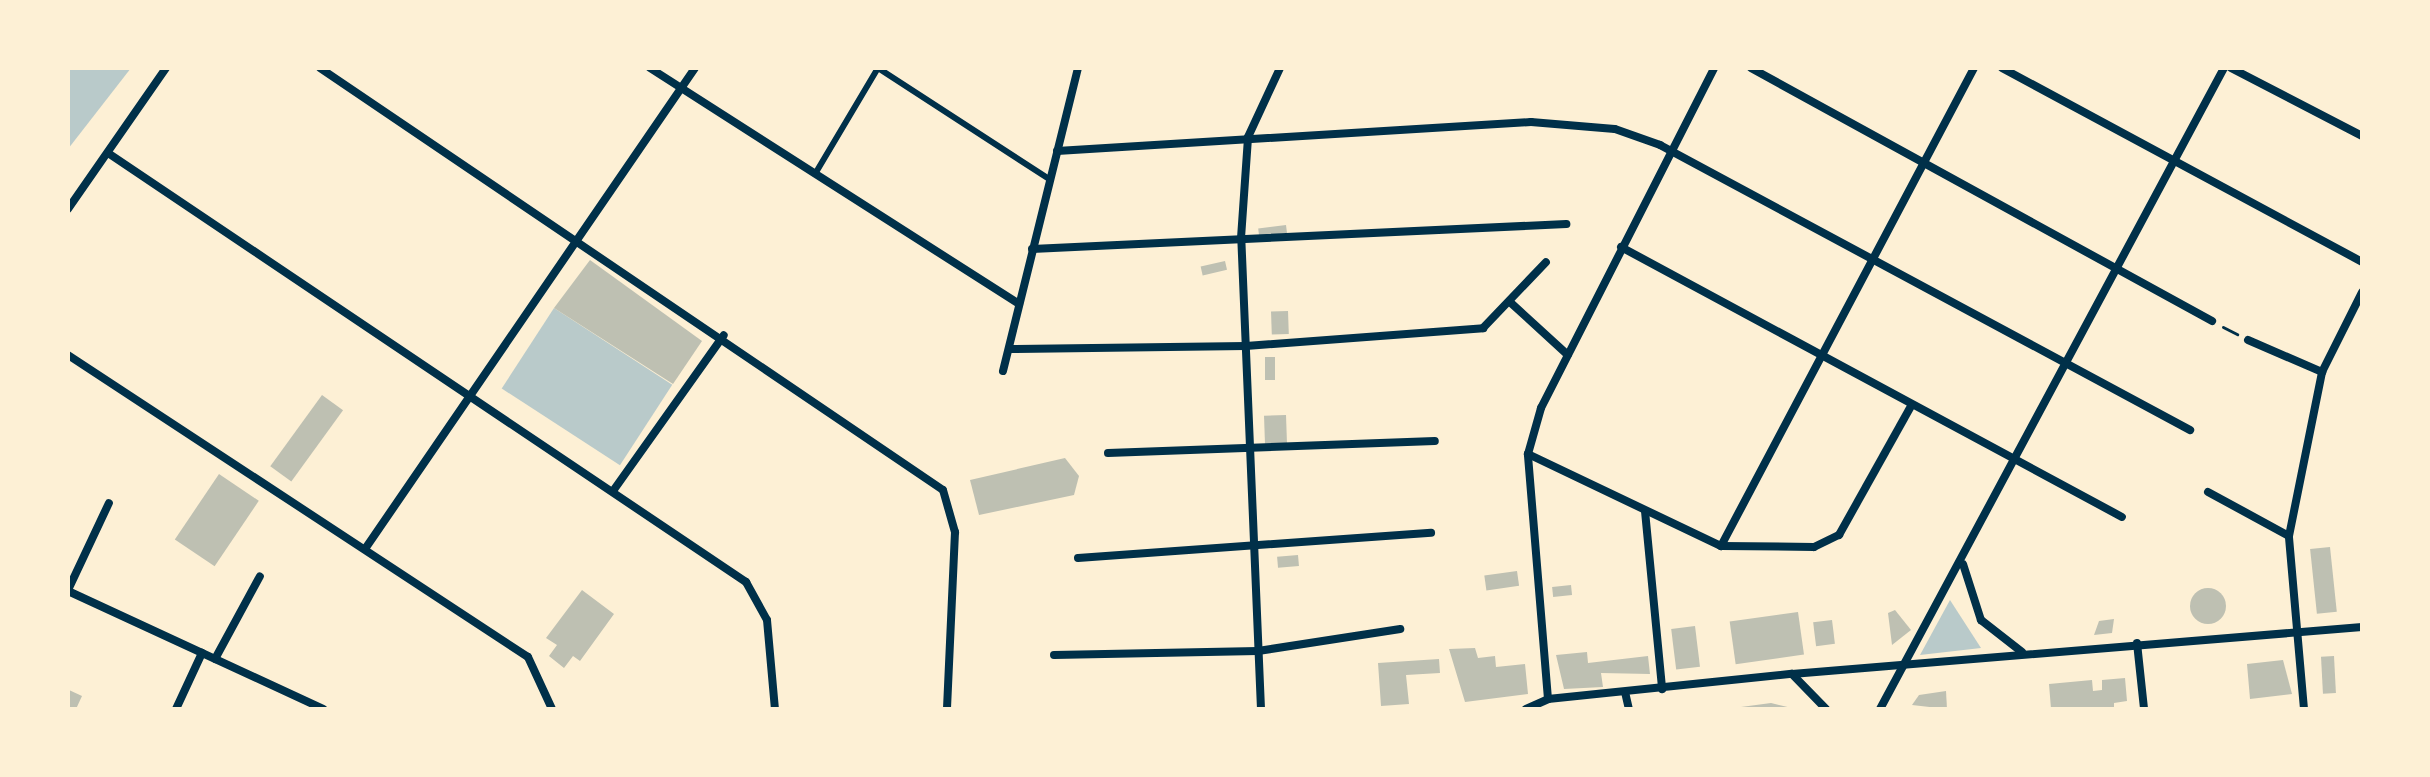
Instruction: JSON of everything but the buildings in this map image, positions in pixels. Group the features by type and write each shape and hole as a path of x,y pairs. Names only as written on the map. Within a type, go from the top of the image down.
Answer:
{"street":[{"path":"68,209 166,68"},
{"path":"320,68 724,335 943,490 955,532 947,709"},
{"path":"650,68 1019,304"},
{"path":"365,549 695,68"},
{"path":"1003,371 1078,68"},
{"path":"1261,709 1241,238 1248,137 1280,68"},
{"path":"1548,699 1528,454 1568,355 1714,68"},
{"path":"1751,68 2212,321"},
{"path":"1721,546 1820,358 1876,263 1974,68"},
{"path":"2002,68 2362,262"},
{"path":"1880,709 1963,564 2120,272 2224,68"},
{"path":"2231,68 2362,136"},
{"path":"1057,151 1248,137 1578,121 1670,151 2190,430"},
{"path":"108,153 717,560 761,601 775,709"},
{"path":"1032,249 1566,224"},
{"path":"1621,247 1820,358 2122,517"},
{"path":"1009,349 1246,346 1483,328 1511,303 1546,262"},
{"path":"2304,709 2294,632 2289,536 2322,372 2362,292"},
{"path":"1511,303 1568,355"},
{"path":"613,491 724,335"},
{"path":"2248,340 2322,372"},
{"path":"68,355 528,657 546,682 552,709"},
{"path":"1528,454 1721,546 1829,544 1911,406"},
{"path":"1108,453 1435,441"},
{"path":"2208,492 2289,536"},
{"path":"109,503 68,591 323,709"},
{"path":"1645,511 1662,689"},
{"path":"1078,558 1252,549 1431,533"},
{"path":"1963,564 1981,620 2022,652"},
{"path":"215,659 260,576"},
{"path":"1526,709 1548,699 1792,674 2022,652 2362,627"},
{"path":"1054,655 1258,651 1400,629"},
{"path":"2137,643 2144,709"},
{"path":"176,709 202,653"},
{"path":"1792,674 1826,709"},
{"path":"1625,692 1629,709"}],"lane":[{"path":"815,174 878,68 1049,179"}],"path":[{"path":"2212,321 2248,340"}],"shaded area":[{"path":"68,68 131,68 68,149"},
{"path":"554,308 672,385 620,465 502,389"},
{"path":"1950,600 1981,648 1920,655"}]}
